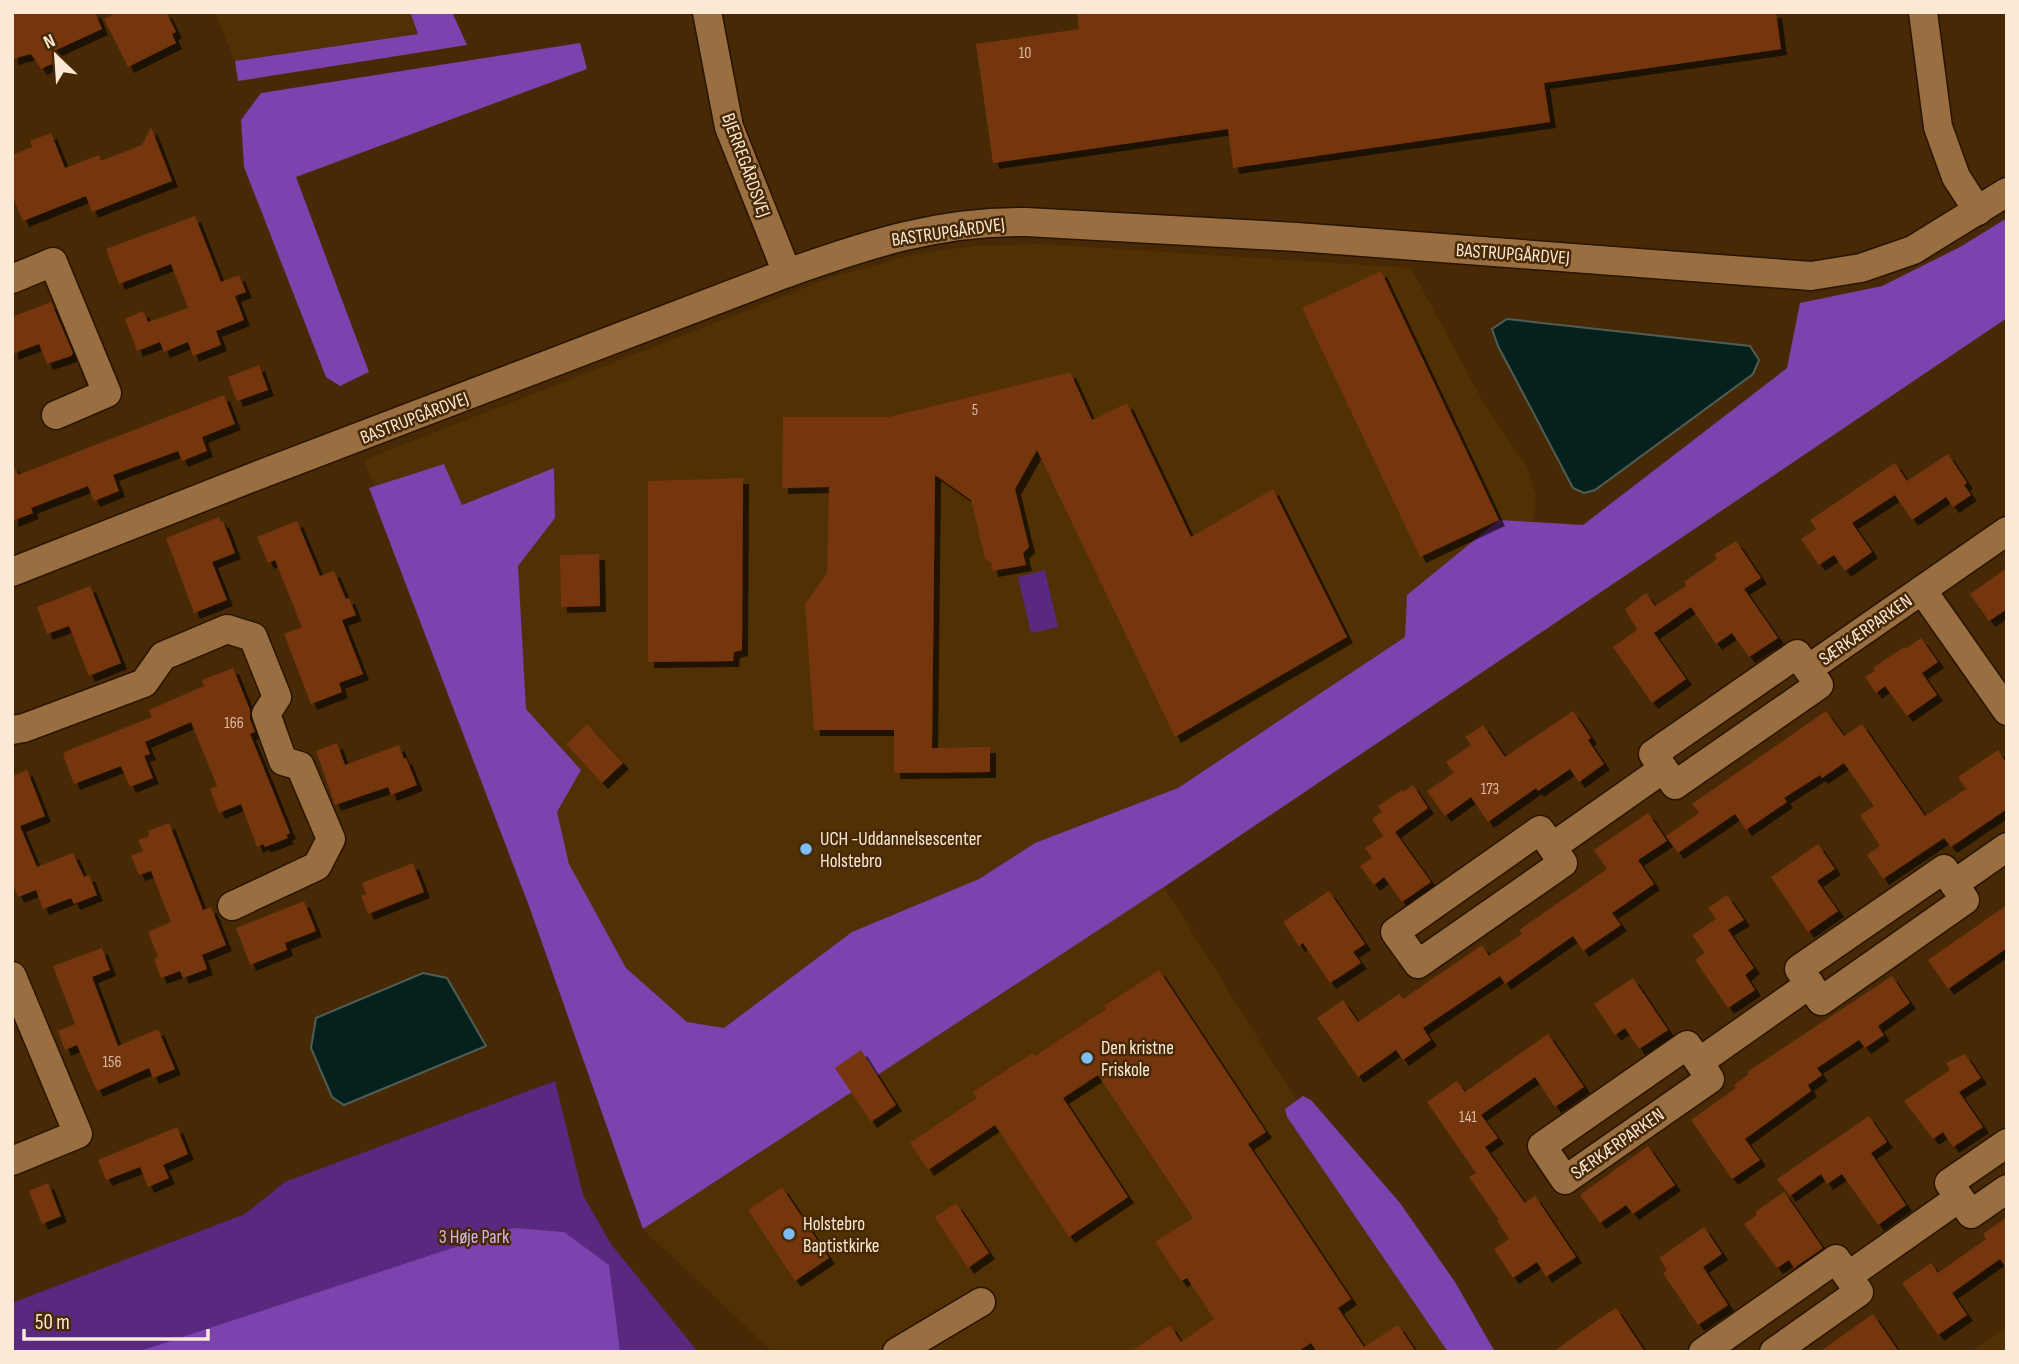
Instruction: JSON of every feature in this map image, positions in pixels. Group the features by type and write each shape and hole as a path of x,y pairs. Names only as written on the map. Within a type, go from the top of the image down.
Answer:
{"street":[{"name":"BJERREGÅRDSVEJ","path":"707,12 729,127 787,273"},
{"path":"1923,12 1938,127 1956,177 1978,211"},
{"name":"BASTRUPGÅRDVEJ","path":"12,572 787,273 898,236 986,222 1297,237 1811,276 1861,268 1913,250 2007,192"},
{"path":"12,279 53,262 107,393 56,415"},
{"name":"SÆRKÆRPARKEN","path":"1808,669 2007,531"},
{"name":"SÆRKÆRPARKEN","path":"1922,590 2007,711"},
{"path":"12,730 24,728 144,683 163,656 227,629 253,637 277,697 266,714 284,761 300,766 331,839 317,866 232,906"},
{"name":"SÆRKÆRPARKEN","path":"1797,654 1808,669 1819,685 1675,785 1653,754 1797,654"},
{"path":"1552,847 1663,769"},
{"path":"1540,831 1552,847 1563,863 1418,964 1395,932 1540,831"},
{"path":"1954,884 2007,847"},
{"path":"1944,869 1954,884 1965,900 1821,1001 1799,969 1944,869"},
{"path":"12,976 78,1134 12,1161"},
{"path":"1699,1062 1810,984"},
{"name":"SÆRKÆRPARKEN","path":"1687,1045 1699,1062 1710,1079 1565,1180 1542,1146 1687,1045"},
{"path":"2007,1143 1949,1183 1971,1214 2007,1189"},
{"path":"1848,1276 1959,1198"},
{"path":"1703,1352 1836,1259 1859,1292 1774,1352"},
{"path":"897,1352 981,1303"}],"shaded area":[{"path":"215,12 410,12 418,34 235,61"},
{"path":"410,12 452,12 467,45 238,81 235,61 418,34"},
{"path":"580,43 587,69 296,177 369,372 340,386 326,377 244,167 241,120 261,93"},
{"path":"2007,218 2007,318 1164,887 643,1229 529,906 369,488 444,464 462,505 554,468 555,518 518,566 526,709 581,770 557,812 569,864 626,968 687,1022 724,1028 852,932 979,879 1035,843 1178,788 1405,637 1407,595 1499,520 1583,525 1787,368 1800,303 1882,286 1960,247"},
{"name":"UCH -Uddannelsescenter Holstebro","path":"1041,244 1411,268 1482,400 1526,465 1536,496 1532,527 1405,637 768,1062 615,1063 364,460 835,276 917,254 973,246"},
{"name":"Den kristne Friskole","path":"1164,887 1452,1352 773,1352 643,1229"},
{"path":"1303,1096 1311,1100 1400,1203 1455,1282 1495,1352 1448,1352 1287,1117 1285,1109"},
{"path":"513,1228 564,1232 609,1265 620,1352 137,1352"},
{"path":"2007,1327 2007,1352 1971,1352"}],"green space":[{"path":"1045,570 1058,627 1031,633 1018,577"},
{"name":"3 Høje Park","path":"555,1081 583,1195 611,1244 698,1352 12,1352 12,1303 245,1214 285,1182"}],"water":[{"path":"1507,319 1750,346 1759,360 1753,374 1595,490 1584,493 1573,488 1498,346 1492,329"},
{"path":"423,973 447,978 486,1046 344,1105 332,1097 311,1048 316,1018"}],"building":[{"path":"12,12 95,12 102,29 54,51 58,61 41,69 31,54 12,59"},
{"path":"117,12 166,12 176,32 172,34 176,43 128,67 104,19"},
{"path":"1077,12 1776,12 1781,49 1544,83 1550,122 1233,168 1228,129 993,163 976,44 1079,29"},
{"path":"151,127 172,181 92,212 86,196 23,221 12,195 12,155 32,147 30,141 51,133 65,168 99,155 101,161 142,145"},
{"path":"195,216 221,282 239,275 246,292 235,296 244,320 216,331 221,345 193,356 188,342 164,352 160,342 137,351 125,319 143,311 148,322 188,308 171,264 119,284 106,249"},
{"path":"1381,271 1499,520 1420,557 1302,308"},
{"path":"51,302 73,353 71,356 47,364 39,344 12,354 12,317"},
{"path":"259,365 268,390 237,401 228,377"},
{"path":"1070,372 1092,420 1127,403 1191,537 1273,489 1347,637 1175,737 1037,450 1015,489 1029,547 1023,553 1026,565 992,571 991,563 985,558 971,500 935,475 932,748 990,747 990,772 894,773 894,730 814,730 805,604 827,573 829,487 782,488 783,417 889,417"},
{"path":"224,395 235,424 202,437 207,451 182,461 178,451 113,475 119,491 94,501 88,486 31,508 33,513 12,521 12,463 18,475"},
{"path":"1948,454 1967,483 1964,485 1971,495 1953,507 1946,497 1912,520 1895,495 1852,523 1872,552 1845,571 1834,555 1819,565 1801,539 1816,529 1810,520 1895,463 1907,481"},
{"path":"743,478 742,650 734,652 733,661 648,662 648,481"},
{"path":"219,517 235,553 212,562 227,600 194,613 166,538"},
{"path":"297,521 320,576 334,571 346,599 349,598 356,615 342,620 363,674 339,683 342,692 311,704 284,634 302,627 275,560 268,563 257,537"},
{"path":"1736,541 1761,578 1744,589 1778,638 1749,657 1732,633 1716,644 1691,607 1654,633 1686,679 1652,703 1613,647 1637,630 1625,609 1646,593 1655,606 1686,586 1684,582 1717,559 1714,555"},
{"path":"599,554 600,606 561,607 560,555"},
{"path":"2007,568 2007,609 1989,621 1970,594"},
{"path":"90,586 121,663 89,676 69,626 47,634 37,607"},
{"path":"1921,638 1938,662 1922,673 1937,695 1907,716 1885,686 1876,693 1865,677 1875,671 1873,668"},
{"path":"233,668 250,710 255,732 250,734 290,833 286,835 288,838 265,847 263,844 257,847 241,804 219,813 210,789 217,786 191,722 145,742 150,754 144,756 153,778 130,787 121,766 74,784 64,752 152,717 149,710 204,686 202,680"},
{"path":"1573,711 1604,764 1579,782 1570,769 1538,791 1536,788 1488,822 1471,797 1445,816 1427,791 1454,773 1446,762 1471,745 1465,737 1483,725 1505,757"},
{"path":"1826,711 1844,736 1862,724 1925,816 1966,789 1958,777 1998,750 2007,764 2007,809 1951,847 1944,838 1883,879 1867,855 1880,846 1860,815 1874,806 1844,763 1784,798 1787,802 1746,830 1735,814 1678,853 1666,836 1699,813 1692,804"},
{"path":"587,724 623,763 602,783 566,744"},
{"path":"337,743 345,765 399,745 417,785 391,795 388,787 335,805 316,751"},
{"path":"27,770 45,816 20,826 37,867 73,853 84,877 89,875 97,895 74,904 71,898 43,909 36,890 18,897 12,882 12,776"},
{"path":"1413,785 1428,808 1395,832 1431,882 1402,902 1384,877 1374,885 1360,866 1372,858 1365,848 1383,836 1372,819 1382,812 1378,806"},
{"path":"1648,813 1667,841 1638,860 1654,884 1612,913 1621,925 1583,951 1573,936 1505,984 1500,976 1423,1028 1431,1040 1403,1060 1396,1050 1358,1077 1317,1018 1343,1000 1358,1022 1399,994 1403,999 1482,945 1489,956 1522,934 1519,930 1607,869 1594,850"},
{"path":"169,823 203,910 211,907 226,945 202,955 207,969 183,978 180,971 161,978 154,959 158,957 148,932 171,922 151,871 139,875 131,856 143,851 138,840 149,836 148,831"},
{"path":"1818,844 1835,869 1817,881 1838,911 1808,932 1771,877"},
{"path":"413,863 424,892 368,914 361,896 366,894 362,883"},
{"path":"1329,891 1365,944 1353,952 1361,963 1330,983 1303,943 1299,946 1283,922"},
{"path":"1727,895 1744,920 1728,930 1754,968 1745,975 1755,990 1728,1008 1695,960 1705,953 1692,935 1716,919 1708,908"},
{"path":"304,901 316,931 285,943 287,950 250,965 236,928"},
{"path":"2007,905 2007,948 1948,989 1928,960"},
{"path":"102,948 110,970 92,977 118,1046 158,1029 175,1069 153,1078 149,1068 97,1091 77,1045 65,1050 58,1031 75,1024 53,966"},
{"path":"1159,970 1266,1132 1248,1144 1351,1299 1338,1308 1364,1347 1398,1325 1416,1352 1317,1352 1311,1343 1297,1352 1130,1352 1170,1325 1181,1342 1214,1319 1187,1278 1181,1281 1155,1242 1193,1218 1098,1075 1063,1098 1128,1197 1069,1237 995,1125 928,1170 910,1143 977,1098 973,1092 1032,1053 1035,1056"},
{"path":"1892,976 1910,1003 1878,1026 1884,1035 1865,1048 1859,1040 1817,1068 1822,1075 1808,1085 1811,1091 1745,1139 1760,1160 1732,1179 1691,1120 1736,1088 1734,1085 1749,1074 1747,1072"},
{"path":"1633,978 1668,1030 1639,1049 1625,1028 1615,1035 1594,1004"},
{"path":"1548,1034 1584,1087 1555,1107 1535,1077 1481,1115 1498,1138 1485,1147 1525,1203 1535,1196 1576,1257 1546,1277 1537,1262 1513,1278 1494,1249 1509,1239 1469,1177 1476,1173 1427,1102 1457,1081 1465,1092"},
{"path":"861,1050 896,1105 871,1122 835,1068"},
{"path":"1965,1054 1981,1078 1959,1092 1983,1127 1953,1147 1943,1132 1933,1139 1904,1101 1950,1070 1946,1063"},
{"path":"1869,1116 1887,1142 1871,1153 1906,1205 1878,1225 1842,1174 1827,1184 1821,1174 1790,1196 1777,1179"},
{"path":"177,1127 188,1154 163,1165 169,1178 148,1187 140,1167 106,1180 98,1160"},
{"path":"1648,1146 1675,1185 1633,1214 1626,1205 1600,1223 1580,1195"},
{"path":"48,1183 61,1216 42,1224 29,1191"},
{"name":"Holstebro Baptistkirke","path":"782,1187 829,1258 795,1281 748,1210"},
{"path":"1784,1192 1823,1248 1794,1268 1789,1260 1777,1268 1744,1224 1757,1215 1755,1212"},
{"path":"956,1203 989,1253 968,1268 935,1217"},
{"path":"2007,1217 2007,1269 2000,1259 1952,1293 1967,1315 1938,1335 1902,1283 1931,1263 1938,1273 1986,1239 1983,1234"},
{"path":"1704,1227 1722,1254 1703,1267 1728,1305 1698,1325 1663,1273 1667,1270 1659,1258"},
{"path":"1616,1308 1645,1352 1553,1352 1599,1319"},
{"path":"1873,1314 1899,1352 1819,1352"}],"place":[{"name":"UCH -Uddannelsescenter Holstebro","path":"806,849"},
{"name":"Den kristne Friskole","path":"1087,1058"},
{"name":"Holstebro Baptistkirke","path":"789,1234"}]}
